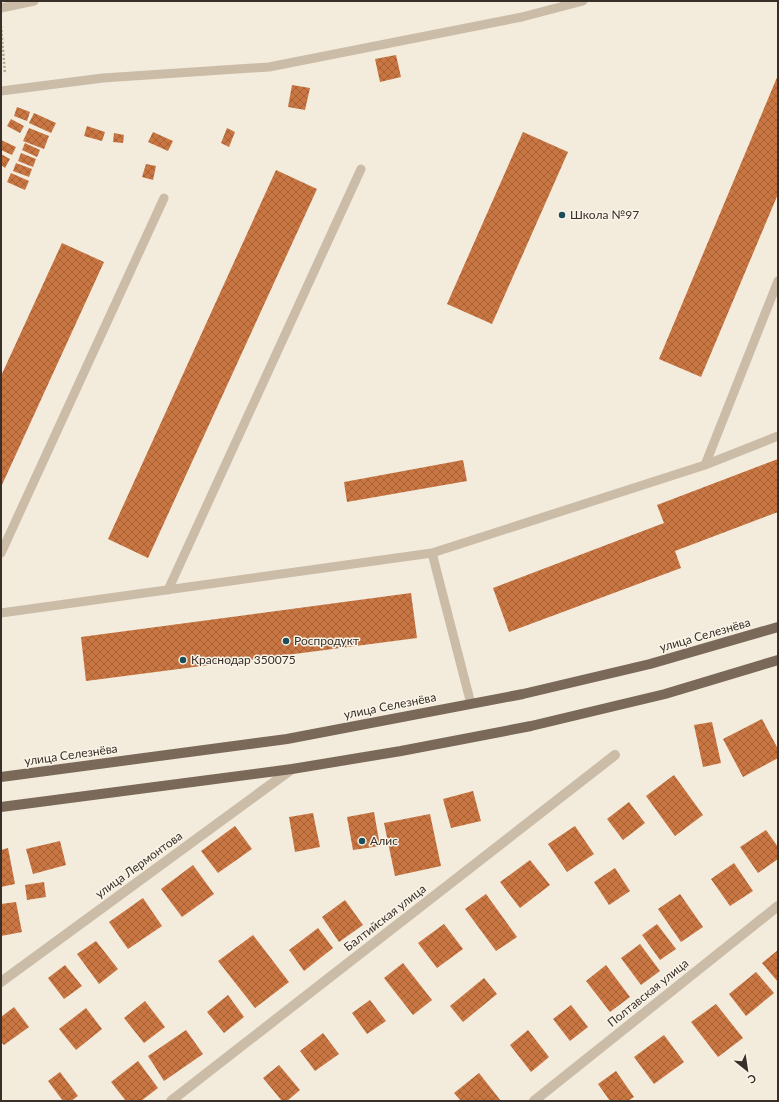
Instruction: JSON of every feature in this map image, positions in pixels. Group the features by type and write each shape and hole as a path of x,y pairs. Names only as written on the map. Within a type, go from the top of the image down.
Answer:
{"main road":[{"name":"улица Селезнёва","path":"1,777 287,739 523,694 650,664 778,627"},
{"path":"1,807 292,769 401,751 531,726 665,694 778,660"}],"street":[{"name":"Балтийская улица","path":"171,1101 615,755"},
{"name":"улица Лермонтова","path":"1,982 292,769"},
{"name":"Полтавская улица","path":"534,1101 778,906"}],"lane":[{"path":"1,8 34,1"},
{"path":"4,90 103,78 268,66 522,17 583,1"},
{"path":"168,590 361,169"},
{"path":"1,553 164,198"},
{"path":"705,465 778,281"},
{"path":"1,613 432,553 705,465 778,436"},
{"path":"432,553 471,704"}],"path":[{"path":"1,26 4,90"}],"building":[{"path":"396,55 401,77 380,82 375,59"},
{"path":"778,75 778,194 701,377 659,359"},
{"path":"292,85 310,88 305,110 288,107"},
{"path":"17,107 30,112 27,121 14,116"},
{"path":"34,113 56,123 51,133 29,123"},
{"path":"11,119 24,126 20,133 7,126"},
{"path":"87,126 105,132 102,141 84,136"},
{"path":"29,128 49,136 44,149 23,141"},
{"path":"227,128 235,132 229,147 221,143"},
{"path":"153,132 173,141 168,151 148,142"},
{"path":"523,132 568,152 492,324 447,304"},
{"path":"114,133 124,135 123,143 113,142"},
{"path":"1,140 16,147 12,155 1,150"},
{"path":"25,143 40,150 37,157 22,150"},
{"path":"21,153 36,159 33,167 18,161"},
{"path":"1,154 10,159 5,168 1,165"},
{"path":"16,163 32,169 29,177 13,171"},
{"path":"146,164 156,166 153,180 142,177"},
{"path":"276,170 317,189 148,558 108,539"},
{"path":"11,173 29,181 25,190 7,182"},
{"path":"62,243 104,262 1,487 1,376"},
{"path":"778,459 778,512 675,551 681,568 509,632 493,588 664,523 657,505"},
{"path":"463,460 467,481 347,502 344,482"},
{"path":"411,593 417,638 86,681 81,637"},
{"path":"762,719 778,749 778,758 743,777 723,739"},
{"path":"712,722 721,763 703,767 694,725"},
{"path":"674,775 703,815 675,836 646,796"},
{"path":"473,791 481,821 451,828 443,799"},
{"path":"629,802 645,823 623,840 607,819"},
{"path":"374,812 380,846 353,850 347,817"},
{"path":"313,813 320,847 295,852 289,817"},
{"path":"430,814 441,866 395,876 384,823"},
{"path":"235,826 252,849 218,873 201,851"},
{"path":"575,826 594,854 567,872 548,844"},
{"path":"766,830 778,847 778,859 758,873 740,847"},
{"path":"60,841 66,865 33,874 26,849"},
{"path":"8,848 15,884 1,887 1,850"},
{"path":"530,860 550,885 520,908 500,882"},
{"path":"734,863 753,891 730,906 711,879"},
{"path":"193,865 214,894 182,917 161,889"},
{"path":"615,868 630,891 609,905 594,882"},
{"path":"44,882 46,897 27,900 25,885"},
{"path":"486,894 517,937 496,951 465,909"},
{"path":"680,894 703,927 681,942 658,909"},
{"path":"143,898 162,926 128,949 109,922"},
{"path":"345,900 363,925 339,942 322,917"},
{"path":"16,902 22,932 1,936 1,904"},
{"path":"444,924 463,949 437,968 418,943"},
{"path":"657,924 676,949 660,960 642,935"},
{"path":"318,928 333,948 304,971 289,950"},
{"path":"253,935 289,982 255,1008 218,961"},
{"path":"96,941 118,969 99,984 77,954"},
{"path":"640,944 660,971 641,985 621,958"},
{"path":"778,950 778,982 762,963"},
{"path":"403,963 432,1000 413,1015 384,978"},
{"path":"65,965 82,986 64,999 48,978"},
{"path":"606,965 630,997 610,1012 586,981"},
{"path":"756,972 774,993 746,1016 729,994"},
{"path":"484,978 497,994 463,1022 450,1006"},
{"path":"228,995 244,1017 224,1033 207,1012"},
{"path":"370,1000 386,1021 367,1034 352,1013"},
{"path":"145,1001 165,1027 144,1043 124,1018"},
{"path":"716,1004 743,1038 718,1057 691,1022"},
{"path":"571,1005 588,1027 570,1041 553,1019"},
{"path":"14,1007 29,1027 4,1045 1,1042 1,1017"},
{"path":"86,1008 102,1029 76,1050 59,1029"},
{"path":"186,1030 203,1054 164,1081 148,1056"},
{"path":"528,1030 549,1057 531,1072 510,1045"},
{"path":"323,1033 339,1054 315,1071 300,1051"},
{"path":"664,1035 684,1062 654,1084 634,1057"},
{"path":"138,1061 158,1088 141,1101 126,1101 111,1082"},
{"path":"279,1065 300,1090 287,1101 282,1101 263,1078"},
{"path":"616,1071 634,1097 628,1101 610,1101 598,1084"},
{"path":"60,1072 78,1096 71,1101 63,1101 48,1081"},
{"path":"479,1073 501,1101 461,1101 454,1093"}],"place":[{"name":"Школа №97","path":"562,215"},
{"name":"Роспродукт","path":"286,641"},
{"name":"Краснодар 350075","path":"183,660"},
{"name":"Алис","path":"362,841"}]}
